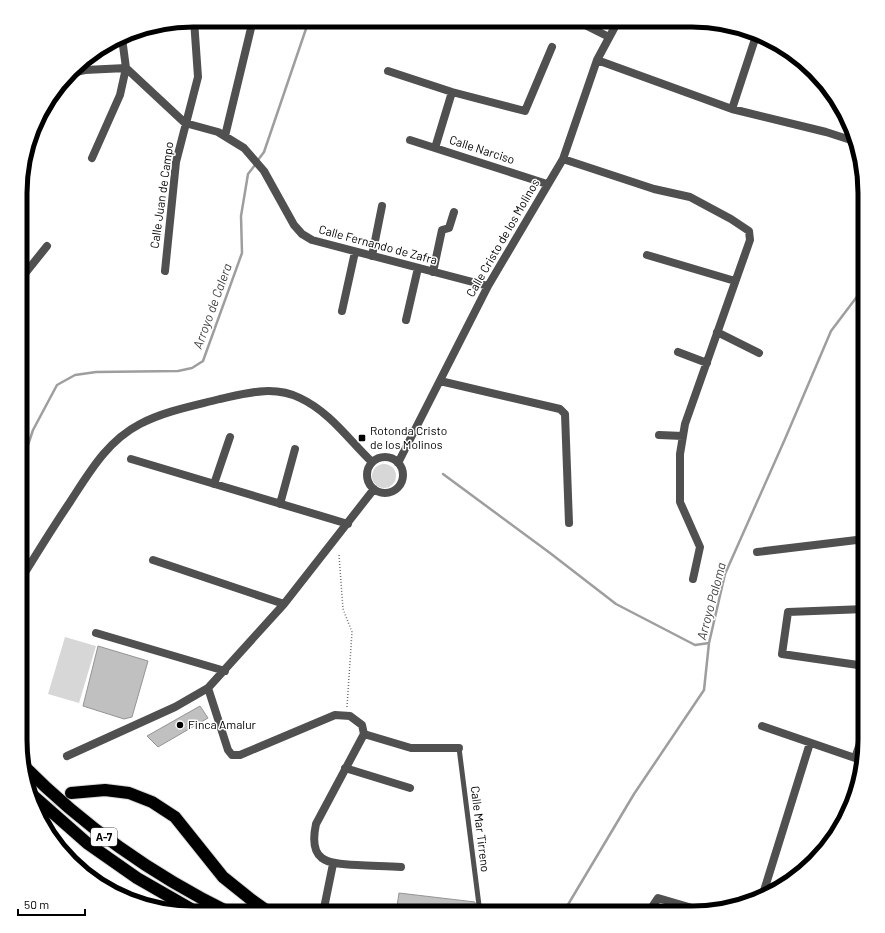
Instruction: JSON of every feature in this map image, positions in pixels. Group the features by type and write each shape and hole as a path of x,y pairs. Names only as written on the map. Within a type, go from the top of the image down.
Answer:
{"highway":[{"name":"A-7","path":"30,772 43,785 109,840 188,892 216,906"},
{"path":"71,793 105,790 130,793 152,802 175,817 223,877 259,906"},
{"name":"A-7","path":"40,802 87,843 130,874 186,906"}],"street":[{"name":"Calle Juan de Campo","path":"165,271 176,162 198,77 194,27"},
{"path":"225,136 251,27"},
{"path":"590,27 609,36"},
{"name":"Calle Cristo de los Molinos","path":"398,462 488,286 563,159 597,60 614,27"},
{"path":"732,109 755,40"},
{"path":"92,158 120,95 126,68 123,43"},
{"path":"388,71 452,92 525,111 552,47"},
{"path":"597,60 732,109 826,132 849,139"},
{"name":"Calle Fernando de Zafra","path":"126,68 185,123 225,136 252,155 264,171 294,225 302,234 312,240 488,286"},
{"path":"81,71 126,68"},
{"path":"435,148 452,92"},
{"name":"Calle Narciso","path":"410,140 547,184"},
{"path":"563,159 654,189 690,197 732,219 749,231 750,240 685,424 680,454 680,502 700,547 693,579"},
{"path":"372,256 382,206"},
{"path":"433,272 442,230 449,228 454,212"},
{"path":"27,271 47,246"},
{"path":"342,311 355,252"},
{"path":"647,255 735,281"},
{"path":"406,320 418,268"},
{"path":"717,332 759,354"},
{"path":"678,352 706,363"},
{"path":"440,381 560,409 565,414 570,523"},
{"path":"27,570 94,466 112,443 139,424 167,412 249,392 267,390 284,392 310,403 332,420 372,462"},
{"path":"659,435 683,436"},
{"path":"214,484 230,437"},
{"path":"280,504 295,449"},
{"path":"382,457 393,459 398,462 403,473 400,485 391,492 385,493 374,489 370,485 366,473 372,462 382,457"},
{"path":"131,459 348,524"},
{"path":"67,756 176,707 208,688 284,604 374,489"},
{"path":"757,552 858,540"},
{"path":"153,560 284,604"},
{"path":"858,609 788,612 782,654 858,665"},
{"path":"96,633 224,671"},
{"path":"208,688 228,750 232,755 240,754 323,718 335,715 350,716 362,724 364,734 316,824 313,838 315,850 323,860 333,864 401,867"},
{"path":"762,726 857,759"},
{"path":"364,734 411,748 460,748"},
{"path":"764,889 810,743"},
{"path":"345,768 410,788"},
{"path":"324,906 333,864"},
{"path":"653,906 658,898 685,906"}],"lane":[{"name":"Calle Mar Tirreno","path":"460,748 479,906"}],"path":[{"path":"339,555 343,609 352,632 346,703 350,716"}],"shaded area":[{"path":"384,464 393,467 396,476 393,485 384,488 375,485 372,476 375,467"},
{"path":"65,637 96,646 79,703 48,694"}],"building":[{"path":"98,646 148,661 132,717 124,719 83,706"},
{"name":"Finca Amalur","path":"200,706 208,718 158,747 147,736"},
{"path":"399,893 475,902 475,906 397,906"}],"waterway":[{"name":"Arroyo de Calera","path":"258,160 264,152 307,27"},
{"name":"Arroyo de Calera","path":"27,448 33,430 57,385 75,375 96,372 178,371 192,368 203,361 242,253 241,216 248,174 255,165"},
{"name":"Arroyo Paloma","path":"567,906 634,794 704,690 709,643 725,574 831,331 858,295"},
{"path":"443,474 616,604 695,645 709,643"}],"tunnel":[{"path":"42,809 60,797 71,793"}],"place":[{"name":"Rotonda Cristo de los Molinos","path":"362,438"},
{"name":"Finca Amalur","path":"180,725"}]}
